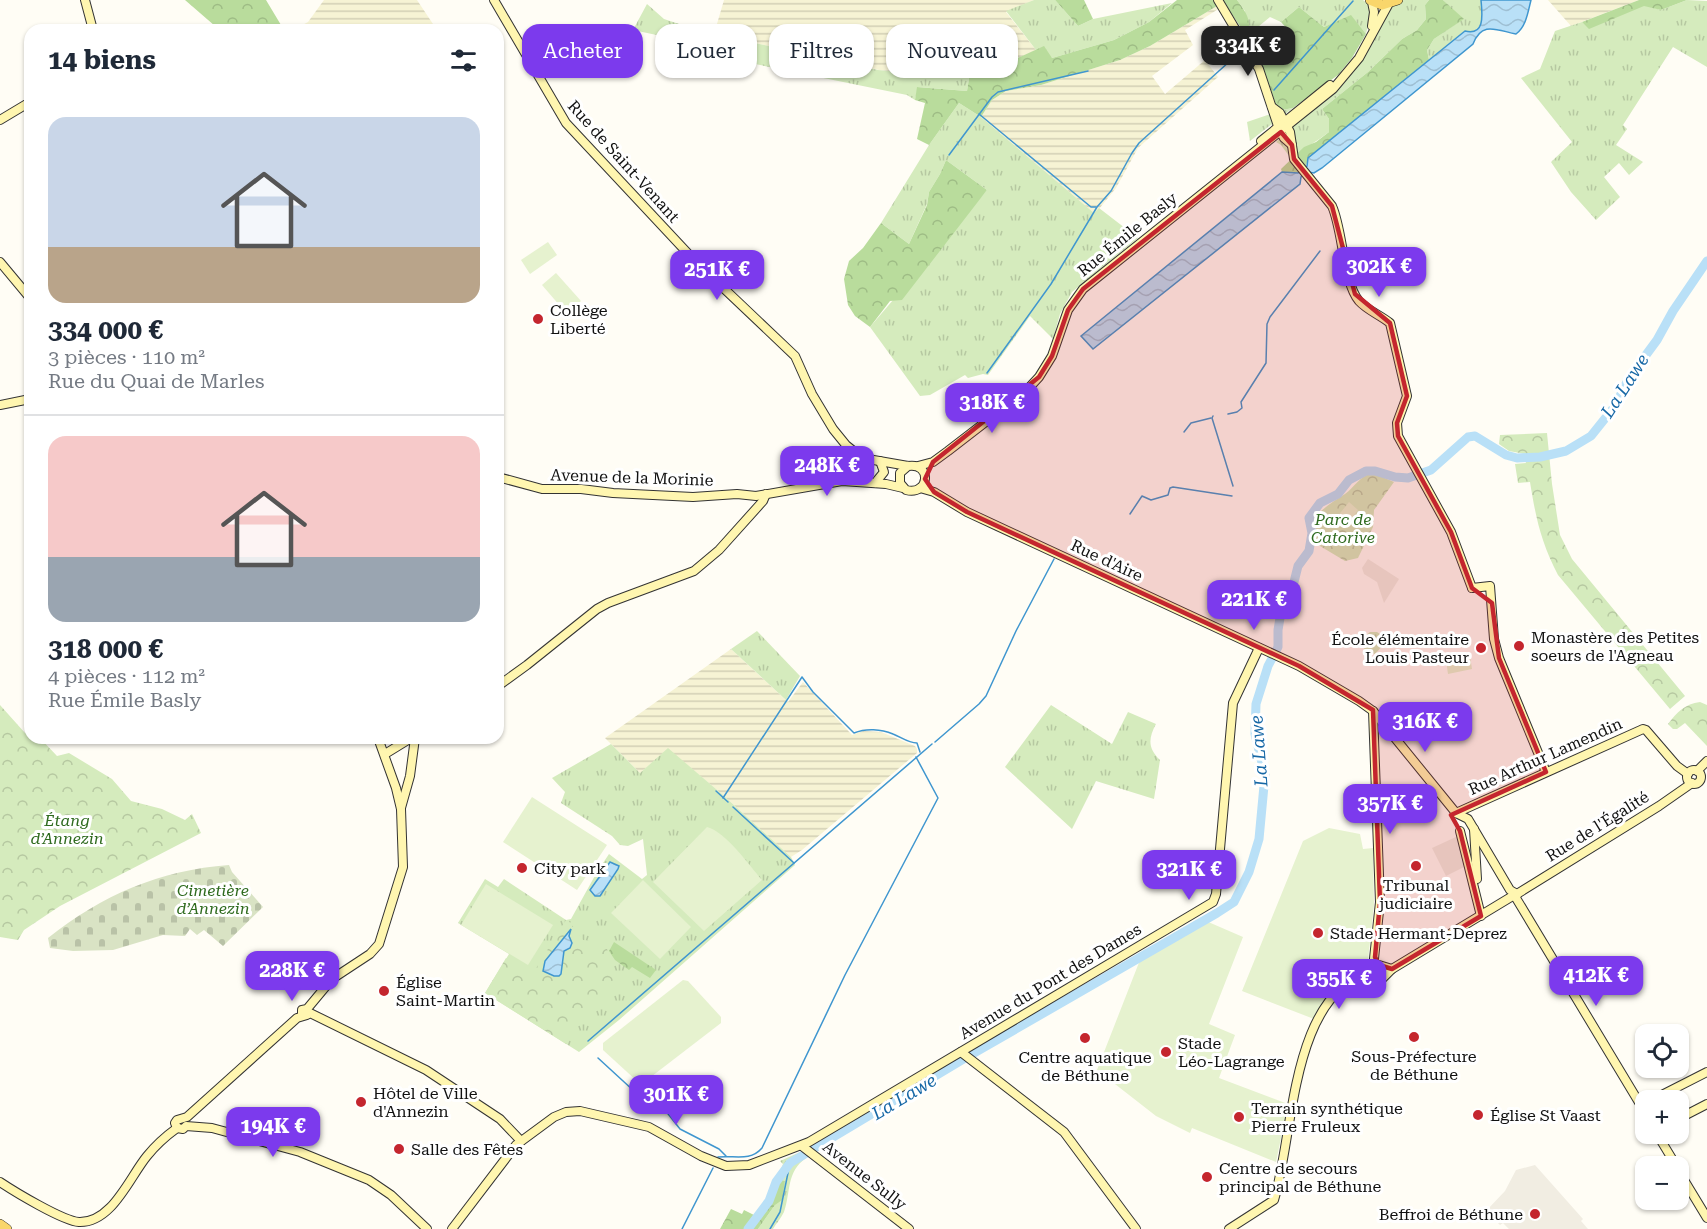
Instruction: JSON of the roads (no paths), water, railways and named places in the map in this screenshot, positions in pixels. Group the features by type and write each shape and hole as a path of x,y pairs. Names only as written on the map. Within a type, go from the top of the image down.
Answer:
{"main road":[{"path":"1371,1 1388,5 1398,0"},
{"path":"0,1224 7,1229"}],"street":[{"path":"85,0 91,24"},
{"name":"Rue de Saint-Venant","path":"494,0 566,123 695,261 795,356 817,402 846,445 862,458 908,466"},
{"path":"1218,0 1259,69 1272,107 1280,113 1284,138 1292,145 1293,154 1299,165 1332,206 1355,294 1364,304 1390,323 1407,396 1397,423 1397,430 1451,532 1472,588 1492,603"},
{"path":"1371,1 1374,19 1371,35"},
{"name":"Rue Émile Basly","path":"923,473 933,462 1027,390 1039,377 1052,356 1068,310 1083,289 1267,143 1268,138 1282,126 1326,96 1350,70 1388,5"},
{"name":"Rue Émile Basly","path":"1206,190 1221,174 1303,109 1316,95 1350,70"},
{"path":"0,120 24,106"},
{"path":"0,262 24,291"},
{"path":"0,405 24,400"},
{"path":"875,483 884,472 884,461"},
{"name":"Rue de Saint-Venant","path":"884,461 900,476"},
{"path":"504,682 597,609 694,571 719,550 756,508 761,495 842,481 886,484 911,491 920,488 923,473 908,466 900,476 886,484"},
{"name":"Rue d'Aire","path":"923,473 934,492"},
{"path":"900,476 903,488"},
{"name":"Avenue de la Morinie","path":"504,479 542,489 561,488 693,497 761,495"},
{"name":"Rue d'Aire","path":"920,488 934,492 967,512 1272,654 1332,685 1373,711 1456,813 1466,816 1474,828"},
{"path":"1472,588 1491,588 1494,639 1499,658 1546,772"},
{"name":"Avenue du Pont des Dames","path":"452,1229 495,1171 521,1141 554,1116 572,1111 649,1127 701,1156 726,1166 749,1165 803,1147 1215,899 1233,703 1259,648"},
{"path":"1353,979 1375,979 1372,976 1380,967 1373,711"},
{"name":"Rue Arthur Lamendin","path":"1456,813 1638,731 1646,730 1677,766 1688,774"},
{"path":"0,1182 35,1203 71,1220 79,1222 92,1220 104,1213 148,1155 306,1012 332,979 370,954 380,941 403,867 401,808 380,744"},
{"path":"384,753 401,744"},
{"path":"401,808 410,776 413,744"},
{"path":"1697,771 1700,780 1697,783 1688,781 1688,774 1691,771 1697,771 1707,761"},
{"name":"Rue de l'Égalité","path":"1229,1229 1274,1200 1305,1045 1337,990 1353,979 1481,916 1659,806 1692,783"},
{"path":"1456,813 1455,823 1460,831 1492,859"},
{"path":"1474,828 1635,1096"},
{"path":"1474,828 1479,904"},
{"path":"1460,831 1481,916"},
{"path":"306,1012 426,1070 500,1119 521,1141"},
{"path":"962,1052 1064,1132 1136,1229"},
{"path":"1672,1090 1707,1072"},
{"path":"1689,1113 1707,1104"},
{"path":"182,1124 212,1128 291,1150 375,1183 426,1228"},
{"name":"Avenue Sully","path":"803,1147 909,1229"},
{"path":"1689,1188 1707,1218"}],"water":[{"path":"1481,0 1531,0 1528,14 1516,34 1496,29 1481,32 1473,44 1322,168 1314,173 1308,172 1301,177 1300,184 1093,349 1081,336 1282,172 1298,173 1307,166 1308,158 1465,31 1472,32 1480,27"},
{"path":"610,862 619,866 618,869 600,896 595,896 590,890"},
{"path":"571,929 569,936 572,943 570,948 564,951 561,974 554,976 543,971 545,961"}],"waterway":[{"path":"1274,90 1353,1"},
{"path":"987,373 1051,284 1139,143 1240,52"},
{"path":"949,155 998,92 1088,71"},
{"path":"979,114 1091,207 1096,207"},
{"path":"1228,414 1242,408 1241,402 1266,363 1267,324 1270,317 1320,251"},
{"name":"La Lawe","path":"748,1229 769,1201 776,1182 790,1163 1234,902 1249,872 1259,839 1265,775 1255,734 1256,704 1268,666 1278,647 1281,612 1293,586 1298,566 1309,551 1312,533 1309,518 1320,503 1338,494 1349,480 1366,471 1408,478 1431,470 1468,437 1475,436 1506,455 1517,458 1540,457 1566,451 1591,436 1615,406 1629,378 1657,340 1673,311 1707,261"},
{"path":"1213,416 1233,486"},
{"path":"1184,432 1191,423 1211,418"},
{"path":"1130,514 1142,496 1151,500 1168,495 1170,488 1173,487 1232,496"},
{"path":"935,742 986,696 1016,631 1054,559"},
{"path":"723,798 802,677 813,692 854,733 868,730 888,732 917,743 920,752"},
{"path":"588,1041 932,744"},
{"path":"718,1157 752,1155 762,1148 845,975 938,798 916,757"},
{"path":"716,791 728,802"},
{"path":"733,807 794,863"},
{"path":"598,1058 647,1103 665,1110 680,1129 719,1149 726,1156"},
{"path":"770,1229 780,1212 790,1163"},
{"path":"682,1229 713,1168"}],"place":[{"name":"Collège Liberté","path":"538,319"},
{"name":"Monastère des Petites soeurs de l'Agneau","path":"1519,646"},
{"name":"École élémentaire Louis Pasteur","path":"1481,648"},
{"name":"Tribunal judiciaire","path":"1416,866"},
{"name":"City park","path":"522,868"},
{"name":"Stade Hermant-Deprez","path":"1318,933"},
{"name":"Église Saint-Martin","path":"384,991"},
{"name":"Sous-Préfecture de Béthune","path":"1414,1037"},
{"name":"Centre aquatique de Béthune","path":"1085,1038"},
{"name":"Stade Léo-Lagrange","path":"1166,1052"},
{"name":"Hôtel de Ville d'Annezin","path":"361,1102"},
{"name":"Église St Vaast","path":"1478,1115"},
{"name":"Terrain synthétique Pierre Fruleux","path":"1239,1117"},
{"name":"Salle des Fêtes","path":"399,1149"},
{"name":"Centre de secours principal de Béthune","path":"1207,1177"},
{"name":"Beffroi de Béthune","path":"1535,1214"}],"park label":[{"name":"Parc de Catorive","path":"1343,528"},
{"name":"Étang d’Annezin","path":"67,829"},
{"name":"Cimetière d’Annezin","path":"213,899"}]}
